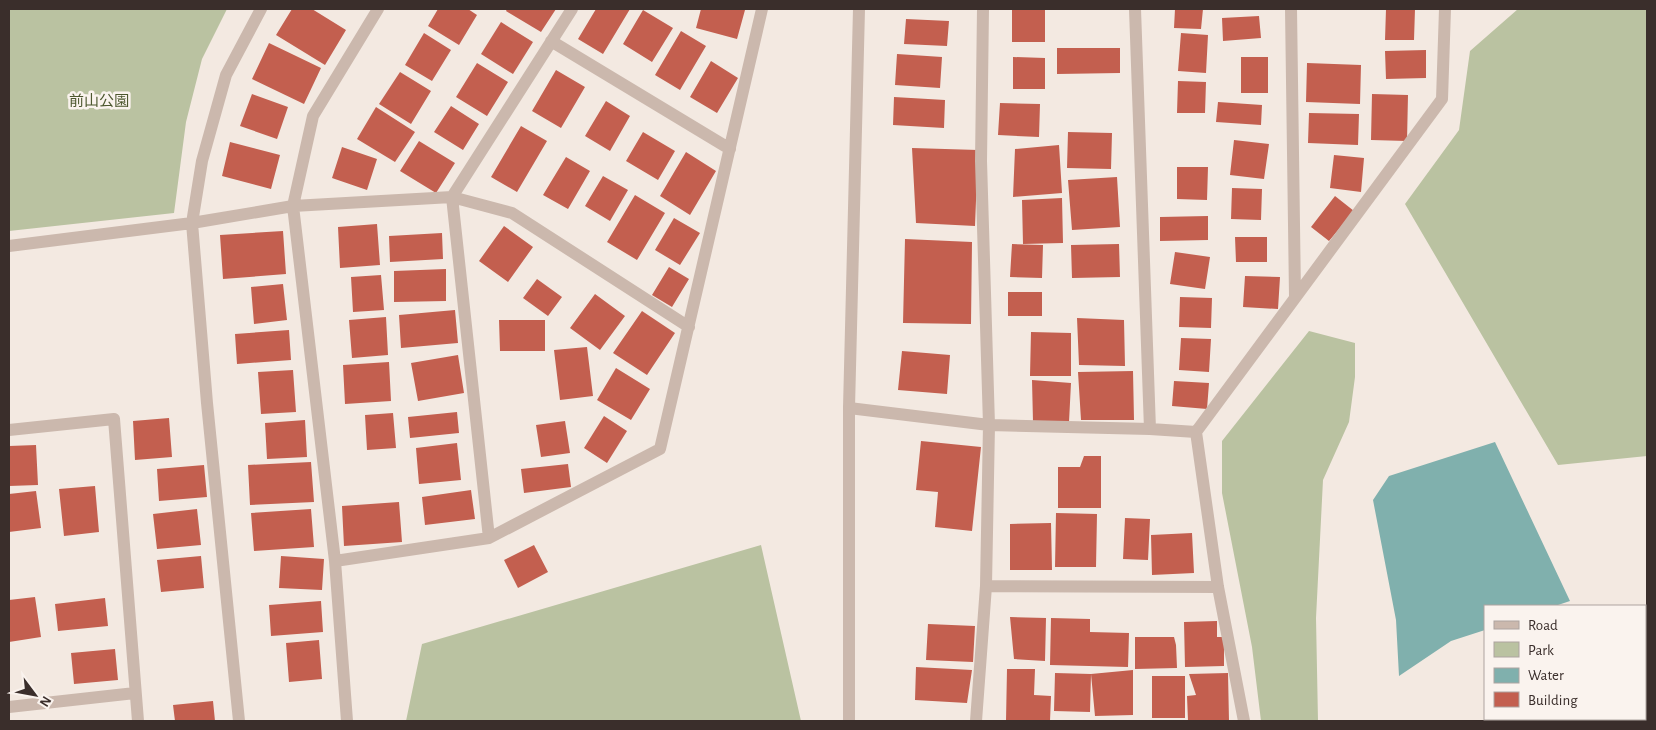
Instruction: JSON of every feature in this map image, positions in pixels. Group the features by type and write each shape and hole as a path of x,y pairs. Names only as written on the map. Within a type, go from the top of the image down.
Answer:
{"street":[{"path":"239,721 207,404 192,223 202,161 226,75 261,9"},
{"path":"347,721 335,561 293,206 313,116 378,9"},
{"path":"490,538 452,197 572,9"},
{"path":"335,561 490,538 660,449 762,9"},
{"path":"849,721 849,408 860,9"},
{"path":"976,721 986,586 989,425 982,161 983,9"},
{"path":"1135,9 1150,429"},
{"path":"1291,9 1295,296"},
{"path":"1244,721 1218,587 1196,432 1442,99 1448,11"},
{"path":"552,41 730,149"},
{"path":"9,246 192,223 293,206 452,197 512,213 688,327"},
{"path":"849,408 989,425 1196,432"},
{"path":"9,430 114,418 138,721"},
{"path":"986,586 1218,587"},
{"path":"9,707 136,693"}],"green space":[{"name":"前山公園","path":"9,9 227,9 202,59 186,122 174,213 9,231"},
{"path":"1518,9 1647,9 1647,456 1558,465 1405,204 1459,130 1470,51"},
{"path":"1309,331 1355,343 1355,377 1349,422 1323,480 1316,618 1318,721 1261,721 1252,647 1222,493 1222,441"},
{"path":"761,545 801,721 406,721 422,644"}],"water":[{"path":"1495,442 1570,601 1558,605 1484,605 1484,630 1451,641 1399,676 1396,620 1373,500 1389,476"}],"building":[{"path":"292,9 312,9 346,30 325,65 276,35"},
{"path":"438,9 468,9 477,15 459,45 428,26"},
{"path":"507,9 556,9 541,32 506,11"},
{"path":"596,9 630,9 603,54 578,39"},
{"path":"701,9 745,10 737,39 696,28"},
{"path":"1175,9 1203,9 1201,29 1174,28"},
{"path":"1386,9 1415,9 1414,40 1385,40"},
{"path":"643,10 673,28 652,62 623,44"},
{"path":"1012,10 1045,10 1045,42 1012,42"},
{"path":"1259,16 1261,38 1223,41 1222,18"},
{"path":"906,19 949,21 947,46 904,44"},
{"path":"501,22 533,42 513,74 481,54"},
{"path":"681,31 706,46 680,90 655,75"},
{"path":"424,33 451,50 432,81 405,65"},
{"path":"1181,33 1208,35 1206,73 1178,71"},
{"path":"269,43 321,68 304,104 252,79"},
{"path":"1057,48 1120,48 1120,73 1057,74"},
{"path":"1426,50 1426,78 1386,79 1385,51"},
{"path":"897,54 942,57 940,88 895,85"},
{"path":"1013,57 1045,58 1045,89 1013,89"},
{"path":"1241,57 1268,57 1268,93 1241,93"},
{"path":"711,61 738,78 717,113 690,97"},
{"path":"477,63 508,82 487,116 456,97"},
{"path":"1307,63 1361,65 1360,104 1306,102"},
{"path":"556,70 585,87 561,128 532,111"},
{"path":"400,72 431,91 411,124 379,104"},
{"path":"1178,81 1206,82 1205,113 1177,113"},
{"path":"252,94 288,107 277,139 240,126"},
{"path":"1372,94 1408,95 1407,141 1371,140"},
{"path":"894,97 945,100 944,128 893,125"},
{"path":"606,101 630,116 610,151 585,136"},
{"path":"1218,102 1262,105 1261,125 1216,122"},
{"path":"1000,103 1040,104 1039,137 998,135"},
{"path":"451,106 479,124 463,150 434,132"},
{"path":"376,107 415,132 395,162 357,139"},
{"path":"1309,113 1359,114 1358,145 1308,143"},
{"path":"521,126 547,141 517,192 491,177"},
{"path":"643,132 675,151 658,180 626,161"},
{"path":"1068,132 1112,133 1111,169 1067,168"},
{"path":"1234,140 1269,144 1264,179 1230,175"},
{"path":"419,141 455,163 436,193 400,171"},
{"path":"230,142 280,155 271,189 222,176"},
{"path":"1059,145 1062,193 1013,197 1015,149"},
{"path":"342,147 377,159 367,190 332,178"},
{"path":"912,148 978,150 975,226 916,223"},
{"path":"686,152 716,171 690,215 660,196"},
{"path":"1334,155 1364,158 1361,192 1330,188"},
{"path":"566,157 590,171 568,209 543,195"},
{"path":"1177,167 1208,167 1207,200 1177,199"},
{"path":"603,176 628,190 610,221 585,206"},
{"path":"1117,177 1120,227 1072,230 1068,180"},
{"path":"1232,188 1262,189 1261,220 1231,219"},
{"path":"635,195 665,213 637,260 607,242"},
{"path":"1335,196 1354,211 1329,241 1311,227"},
{"path":"1062,198 1063,243 1023,244 1022,200"},
{"path":"1208,216 1208,240 1160,241 1160,217"},
{"path":"674,218 700,233 680,265 655,250"},
{"path":"377,224 380,265 340,268 338,227"},
{"path":"504,226 533,247 508,282 479,261"},
{"path":"283,231 286,274 223,279 220,235"},
{"path":"442,233 443,259 390,262 389,236"},
{"path":"1235,237 1267,237 1267,262 1236,262"},
{"path":"905,239 972,242 971,324 903,323"},
{"path":"1012,244 1043,245 1042,278 1010,277"},
{"path":"1119,244 1120,277 1072,278 1071,245"},
{"path":"1175,252 1210,257 1205,289 1170,284"},
{"path":"669,267 689,279 672,307 652,295"},
{"path":"446,269 446,301 394,302 394,271"},
{"path":"381,275 384,310 353,312 351,277"},
{"path":"1245,276 1280,277 1278,309 1243,307"},
{"path":"537,279 562,297 548,316 523,298"},
{"path":"283,284 287,320 254,324 251,287"},
{"path":"1008,292 1042,292 1042,316 1008,316"},
{"path":"595,294 625,316 600,350 570,328"},
{"path":"1180,297 1212,298 1211,328 1179,327"},
{"path":"455,310 458,343 401,348 399,315"},
{"path":"642,311 675,333 647,375 613,353"},
{"path":"386,317 388,355 352,358 349,320"},
{"path":"1077,318 1124,320 1125,366 1079,365"},
{"path":"499,320 545,320 545,351 500,351"},
{"path":"289,330 291,360 237,364 235,334"},
{"path":"1031,332 1071,333 1071,376 1030,376"},
{"path":"1181,338 1211,339 1209,372 1179,370"},
{"path":"587,347 593,396 560,400 554,350"},
{"path":"902,351 950,355 947,394 898,390"},
{"path":"458,355 464,393 418,401 411,363"},
{"path":"389,362 391,401 345,404 343,365"},
{"path":"616,368 650,389 631,420 597,400"},
{"path":"293,370 296,412 261,414 258,372"},
{"path":"1133,371 1134,420 1081,420 1078,372"},
{"path":"1032,380 1071,383 1069,422 1033,422"},
{"path":"1174,381 1209,383 1207,409 1172,406"},
{"path":"457,412 459,433 410,438 408,417"},
{"path":"393,413 396,448 367,450 365,415"},
{"path":"604,416 627,431 607,463 584,448"},
{"path":"169,418 172,457 135,460 133,421"},
{"path":"305,420 307,457 267,459 265,423"},
{"path":"565,421 570,453 541,457 536,425"},
{"path":"921,441 981,447 972,531 935,527 938,492 916,490"},
{"path":"457,443 461,480 419,484 416,448"},
{"path":"36,445 38,485 9,486 9,446"},
{"path":"1084,456 1101,456 1101,508 1058,508 1058,467 1080,467"},
{"path":"311,462 314,502 250,505 248,465"},
{"path":"568,464 571,487 524,493 521,469"},
{"path":"204,465 207,497 159,501 157,469"},
{"path":"95,486 99,532 64,536 59,489"},
{"path":"471,490 475,519 425,525 422,497"},
{"path":"36,491 41,528 9,532 9,494"},
{"path":"399,502 402,542 344,546 342,506"},
{"path":"197,509 201,545 157,549 153,514"},
{"path":"311,509 314,547 254,551 251,513"},
{"path":"1056,513 1097,514 1096,567 1055,567"},
{"path":"1125,518 1150,519 1148,560 1123,559"},
{"path":"1051,523 1052,570 1010,570 1010,524"},
{"path":"1192,533 1194,573 1152,575 1151,535"},
{"path":"534,545 548,572 518,588 504,560"},
{"path":"201,556 204,588 161,592 157,560"},
{"path":"281,556 324,559 322,590 279,588"},
{"path":"35,597 41,637 9,642 9,600"},
{"path":"105,598 108,626 58,631 55,604"},
{"path":"321,601 323,632 271,636 269,605"},
{"path":"1010,617 1046,618 1045,661 1014,659"},
{"path":"1051,618 1090,619 1090,632 1129,633 1128,667 1050,665"},
{"path":"1217,621 1217,637 1224,637 1224,666 1185,667 1184,622"},
{"path":"928,624 975,626 973,662 926,660"},
{"path":"1135,637 1174,637 1177,668 1135,669"},
{"path":"319,640 322,679 289,682 286,643"},
{"path":"115,649 118,680 74,684 71,653"},
{"path":"916,667 972,670 967,703 915,700"},
{"path":"1007,669 1035,669 1034,695 1051,696 1050,721 1006,721"},
{"path":"1133,670 1133,715 1095,716 1091,674"},
{"path":"1055,673 1091,674 1090,712 1054,711"},
{"path":"1228,673 1229,721 1188,721 1187,696 1196,695 1189,674"},
{"path":"1152,676 1185,676 1185,718 1152,718"},
{"path":"213,701 215,721 175,721 173,705"}]}
